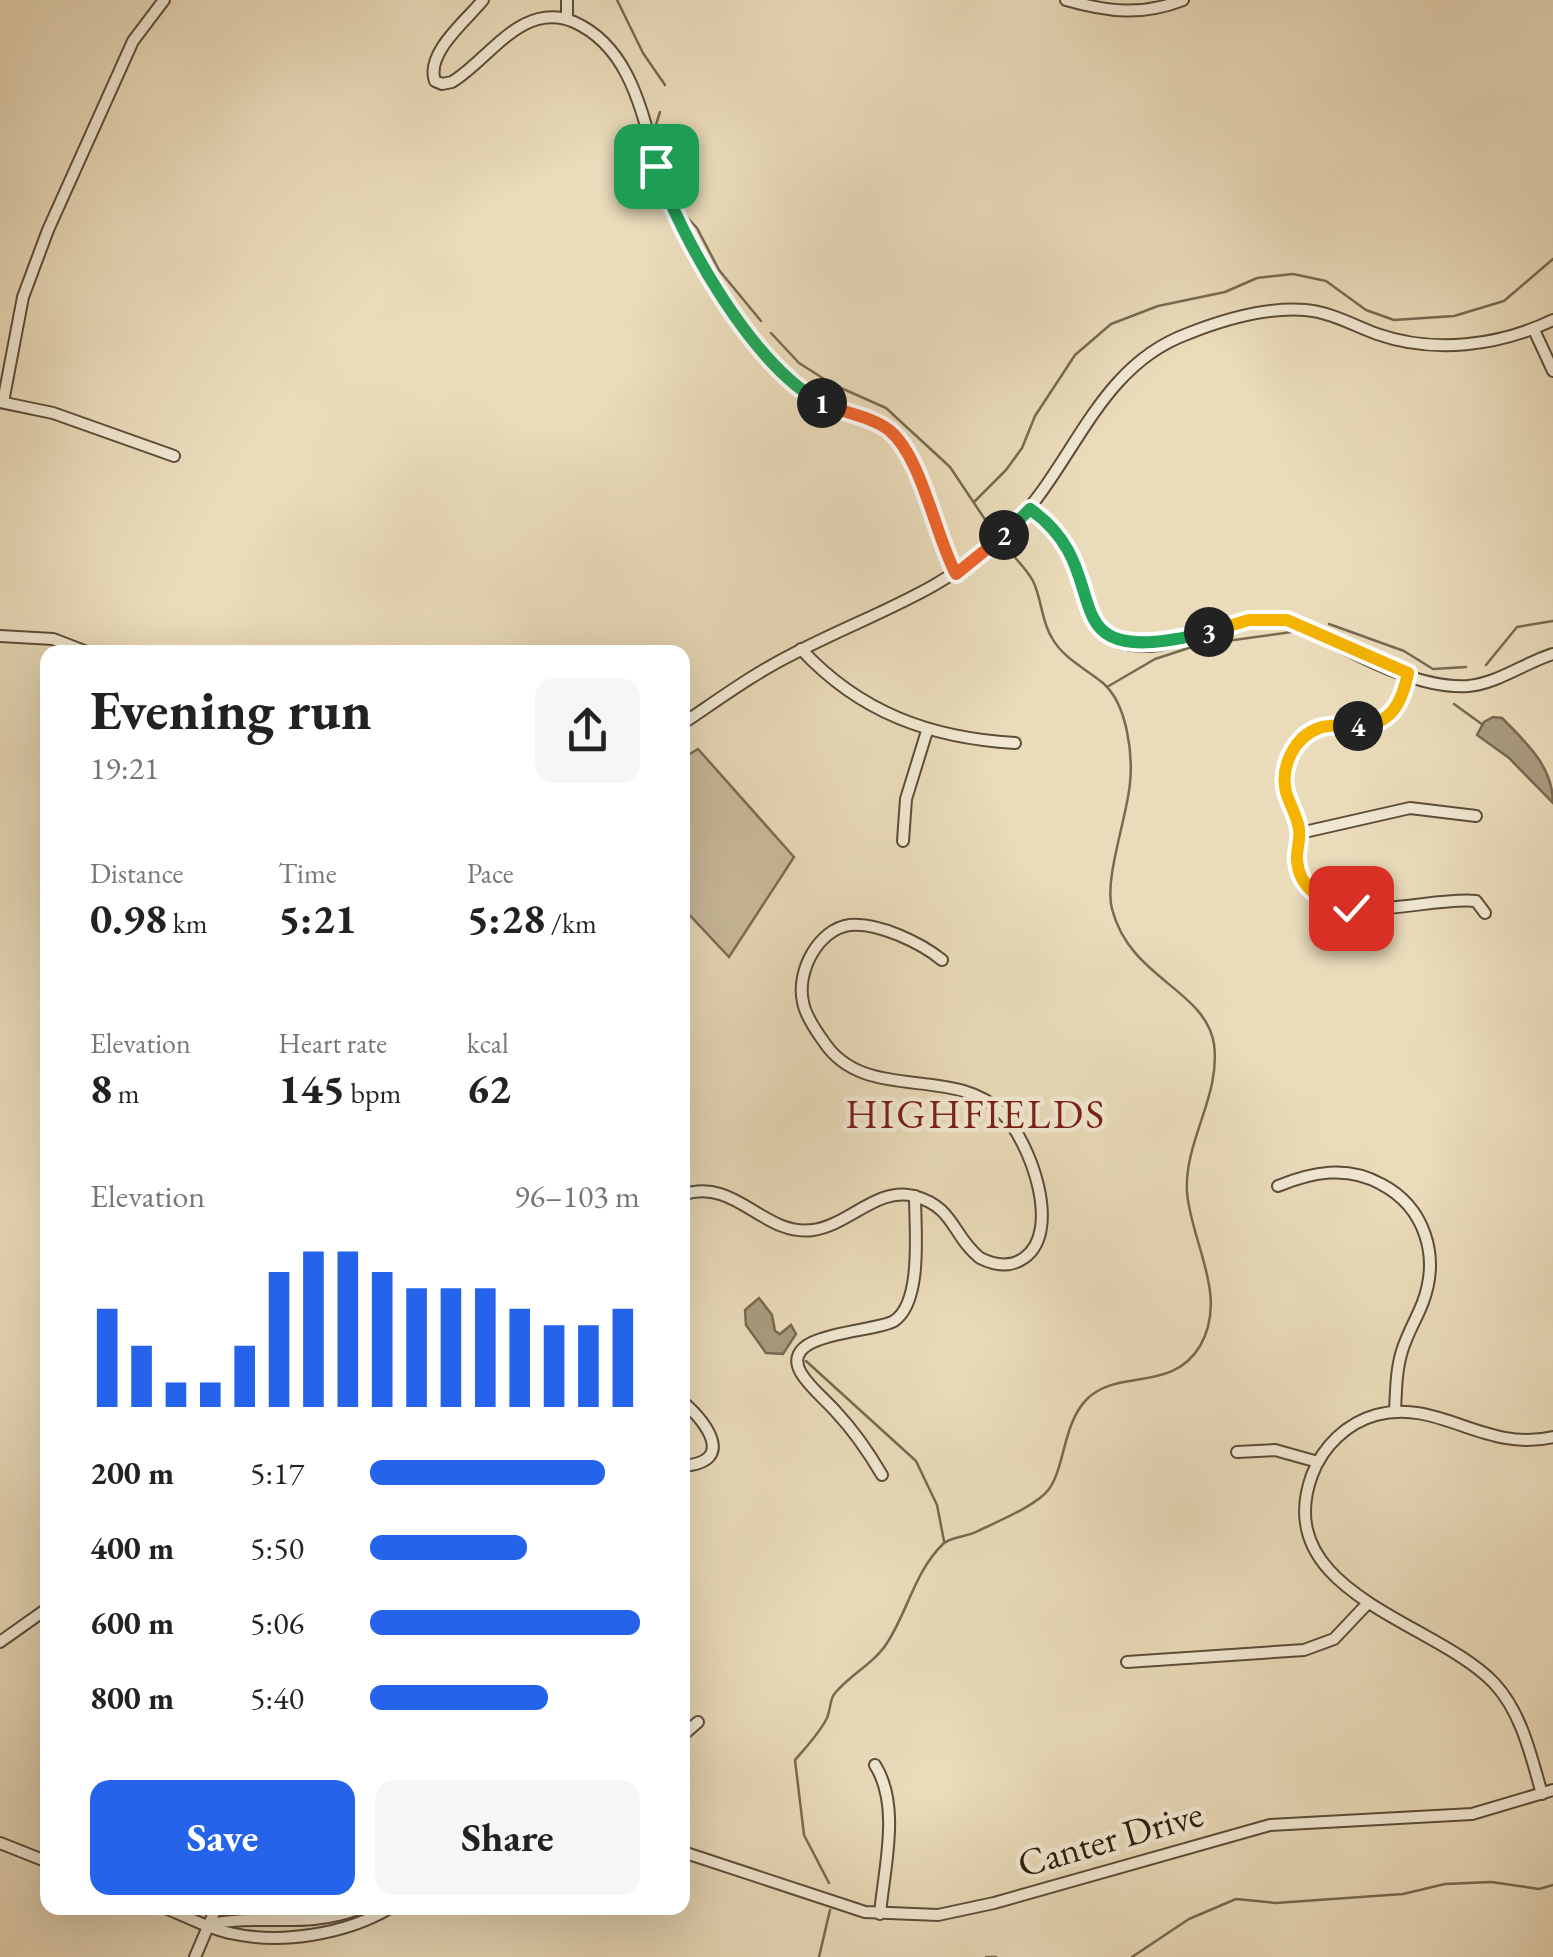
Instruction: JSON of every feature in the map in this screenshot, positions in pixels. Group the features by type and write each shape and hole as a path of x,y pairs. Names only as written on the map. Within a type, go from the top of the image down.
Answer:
{"street":[{"path":"164,0 133,41 48,230 23,297 2,402 53,414 174,456"},
{"path":"483,0 438,54 432,76 438,83 460,77 512,30 547,18 566,20 604,43 626,72 669,202 727,302 773,363 806,394 832,408 879,424 898,440 956,574"},
{"path":"566,20 567,0"},
{"path":"1066,0 1130,12 1160,9 1183,0"},
{"path":"690,719 801,650 900,606 956,574 1030,509 1123,375 1157,348 1188,333 1287,310 1319,312 1380,335 1417,343 1477,344 1534,330 1553,320"},
{"path":"1534,330 1553,371"},
{"path":"1030,509 1062,539 1078,572 1094,624 1116,641 1160,643 1249,620 1275,618 1302,625 1436,683 1474,685 1553,654"},
{"path":"0,636 53,639 69,645"},
{"path":"801,650 844,688 892,717 927,731 970,740 1016,742"},
{"path":"1408,673 1397,709 1382,722 1322,727 1295,746 1284,770 1286,793 1300,833 1297,861 1304,880 1330,904 1380,908 1456,899 1476,901 1485,913"},
{"path":"903,841 906,799 927,731"},
{"path":"1300,833 1410,808 1476,816"},
{"path":"690,1193 704,1190 728,1194 774,1222 800,1231 828,1226 883,1197 915,1196 940,1208 971,1251 989,1263 1008,1264 1025,1258 1042,1229 1043,1207 1036,1181 1005,1116 969,1095 866,1076 842,1064 825,1044 804,1007 802,983 808,962 828,935 854,925 902,938 942,960"},
{"path":"1278,1186 1330,1172 1368,1177 1405,1202 1424,1229 1430,1272 1422,1305 1400,1355 1395,1412"},
{"path":"882,1475 859,1438 801,1373 799,1357 804,1348 821,1337 888,1324 905,1311 914,1271 915,1196"},
{"path":"690,1408 708,1425 713,1439 704,1460 690,1464"},
{"path":"1548,1792 1509,1701 1496,1685 1464,1658 1368,1603 1329,1572 1312,1540 1307,1499 1318,1462 1337,1436 1352,1426 1395,1412 1430,1416 1498,1440 1553,1437"},
{"path":"1237,1452 1274,1450 1318,1462"},
{"path":"1126,1662 1304,1650 1323,1645 1346,1630 1368,1603"},
{"path":"0,1642 40,1614"},
{"path":"690,1729 698,1722"},
{"path":"875,1765 884,1780 889,1806 880,1914"},
{"name":"Canter Drive","path":"690,1854 830,1902 880,1914 915,1917 966,1910 1270,1826 1445,1818 1498,1808 1548,1792"},
{"path":"0,1843 40,1859"},
{"path":"184,1915 236,1934 290,1936 334,1930 372,1915"},
{"path":"194,1957 213,1915"},
{"path":"209,1924 228,1920 308,1922 334,1915"}],"shaded area":[{"path":"1502,718 1537,756 1549,778 1553,803 1509,758 1477,735 1484,722"},
{"path":"698,749 794,857 729,957 690,915 690,754"},
{"path":"759,1298 772,1315 775,1331 780,1334 791,1325 796,1334 783,1354 766,1353 746,1325 745,1310"}],"waterway":[{"path":"617,0 643,53 665,85"},
{"path":"653,134 660,112"},
{"path":"674,203 697,228 719,270 761,321"},
{"path":"974,502 1022,448 1035,416 1075,355 1111,324 1158,306 1225,292 1257,278 1293,274 1326,281 1366,310 1394,320 1454,316 1504,301 1553,259"},
{"path":"771,333 799,363 832,384 886,408 950,467 994,533"},
{"path":"829,1883 804,1835 795,1760 824,1724 833,1696 887,1643 918,1579 943,1544 1005,1518 1044,1495 1054,1480 1073,1420 1087,1399 1114,1384 1175,1370 1200,1346 1211,1308 1206,1269 1187,1192 1191,1155 1212,1082 1214,1044 1208,1025 1197,1010 1134,952 1112,909 1111,881 1131,771 1127,730 1118,703 1103,683 1057,645 1048,631 1033,581 1004,545"},
{"path":"1486,665 1517,627 1553,621"},
{"path":"1329,624 1404,651 1433,669 1466,667"},
{"path":"1107,687 1155,659 1198,645 1299,631"},
{"path":"1454,704 1483,725"},
{"path":"806,1361 916,1461 937,1505 944,1541"},
{"path":"1132,1957 1189,1919 1236,1899 1276,1903 1403,1894 1445,1884 1491,1882 1539,1889 1553,1885"},
{"path":"819,1957 830,1910"},
{"path":"986,1957 996,1957"}],"district":[{"name":"HIGHFIELDS","path":"976,1114"}],"route":[{"path":"656,166 678,222 706,272 773,363 806,394 832,408 879,424 898,440 956,574 1030,509 1062,539 1078,572 1094,624 1116,641 1160,643 1249,620 1275,618 1302,625 1334,643 1408,673 1397,709 1382,722 1322,727 1307,734 1295,746 1284,770 1286,793 1300,833 1297,861 1304,880 1314,894 1330,904 1351,908"}]}
